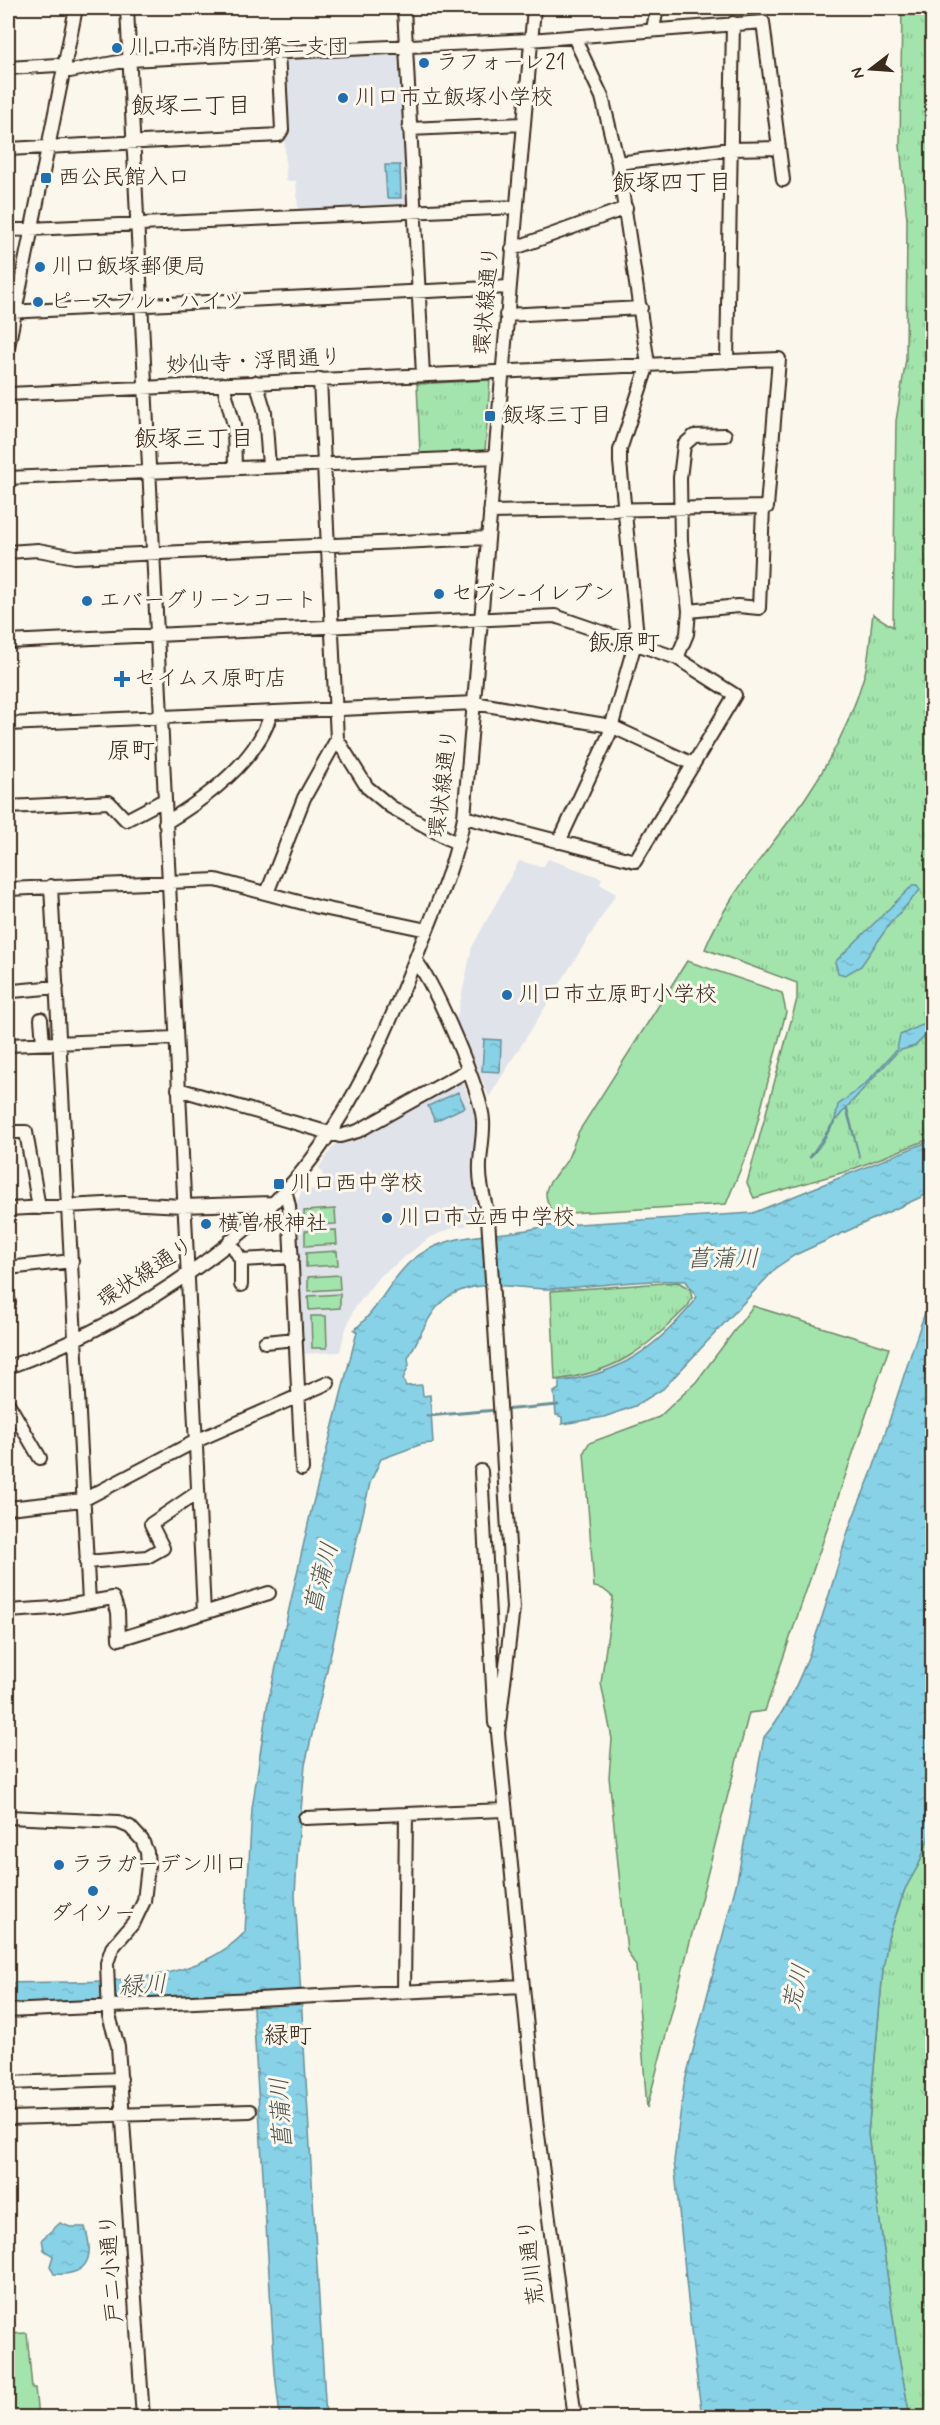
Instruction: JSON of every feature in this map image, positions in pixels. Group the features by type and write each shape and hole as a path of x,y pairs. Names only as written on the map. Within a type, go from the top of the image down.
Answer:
{"street":[{"path":"8,347 11,312 32,229 76,8"},
{"path":"127,8 131,142 137,224 204,1613"},
{"path":"404,8 423,375"},
{"name":"環状線通り","path":"8,1367 76,1340 188,1274 230,1241 285,1190 310,1162 331,1132 373,1058 427,930 458,844 464,817 534,8"},
{"path":"653,29 657,8"},
{"path":"8,68 57,65 70,71 129,60 531,40 763,22 783,180"},
{"path":"727,362 733,23"},
{"path":"560,842 611,726 635,645 636,626 620,450 648,364 618,163 602,97 574,37"},
{"path":"8,149 279,135 282,130 278,51"},
{"path":"409,129 523,124"},
{"path":"618,163 730,148 778,148"},
{"path":"8,230 516,207"},
{"path":"512,249 626,208"},
{"path":"11,312 509,287"},
{"path":"506,315 641,308"},
{"name":"妙仙寺・浮間通り","path":"8,394 779,359 767,507 763,507"},
{"path":"320,379 337,739 367,787 391,807 458,844"},
{"path":"256,382 265,412 268,466"},
{"path":"223,384 234,425 235,468"},
{"path":"677,658 687,634 689,611 681,541 684,445 694,436 725,435"},
{"path":"8,478 495,457"},
{"path":"490,512 763,507 759,608 738,606 689,611"},
{"path":"8,552 38,550 75,557 488,537"},
{"path":"8,642 555,616 677,658 735,695 634,861 464,817"},
{"path":"8,724 474,703 611,726 693,764"},
{"path":"165,823 200,800 229,774 266,729 271,713"},
{"path":"267,893 304,798 337,739"},
{"path":"8,807 109,802 126,820 164,800"},
{"path":"8,889 216,880 318,907 427,930"},
{"path":"51,886 89,1602"},
{"path":"415,960 427,975 468,1070 477,1092 484,1122 480,1173 488,1218 513,1608 498,1733"},
{"path":"13,991 57,987"},
{"path":"41,1020 43,1043"},
{"path":"8,1045 175,1038"},
{"path":"178,1089 340,1136 358,1131 468,1070"},
{"path":"14,1132 26,1132 39,1208"},
{"path":"285,1190 289,1206 302,1469"},
{"path":"8,1209 124,1203 183,1206 272,1203"},
{"path":"230,1241 242,1260 241,1285"},
{"path":"242,1260 292,1257"},
{"path":"8,1268 72,1261"},
{"path":"265,1342 296,1339"},
{"path":"8,1508 83,1500 196,1441 328,1383"},
{"path":"8,1403 40,1458"},
{"path":"481,1472 493,1671 493,1717 498,1733"},
{"path":"86,1563 147,1557 163,1548 151,1524 198,1492"},
{"path":"8,1611 54,1608 113,1598 118,1612 119,1639 269,1593"},
{"name":"荒川通り","path":"498,1733 534,2102 574,2418"},
{"path":"305,1818 504,1810"},
{"path":"404,1992 406,1814"},
{"name":"戸二小通り","path":"8,1818 118,1822 130,1827 142,1840 147,1852 148,1866 144,1901 134,1922 112,1948 108,1957 106,1976 108,2005 118,2046 121,2079 143,2418"},
{"path":"8,2011 524,1986"},
{"path":"8,2083 121,2079"},
{"path":"8,2118 250,2111"}],"shaded area":[{"name":"川口市立飯塚小学校","path":"397,54 401,58 407,202 404,205 298,210 296,181 286,181 282,60"},
{"name":"川口市立原町小学校","path":"548,859 602,878 600,884 616,894 489,1097 456,1021 472,947 519,861 543,867"},
{"name":"川口市立西中学校","path":"462,1078 476,1121 473,1176 480,1223 450,1229 429,1238 378,1278 354,1309 340,1352 301,1354 293,1212 302,1190 324,1189 323,1175 319,1167 338,1140"}],"green space":[{"path":"902,8 932,8 932,1138 848,1171 754,1198 747,1183 797,999 797,983 705,949 738,889 806,797 840,737 865,673 873,614 893,627 896,421 906,359 907,220 900,145"},
{"path":"490,380 485,452 420,454 417,384"},
{"path":"687,961 782,993 786,1012 753,1139 726,1204 553,1214 546,1195 549,1183 568,1158 579,1131"},
{"path":"335,1209 336,1224 304,1225 304,1211"},
{"path":"336,1230 337,1244 305,1246 305,1231"},
{"path":"337,1251 338,1265 306,1267 306,1253"},
{"path":"339,1275 340,1289 308,1291 308,1277"},
{"path":"678,1282 690,1289 692,1298 688,1306 643,1347 613,1365 555,1380 551,1291"},
{"path":"340,1294 340,1308 309,1310 308,1296"},
{"path":"753,1306 889,1348 765,1711 749,1713 647,2108 636,1966 627,1951 609,1777 612,1739 601,1683 613,1597 603,1589 594,1587 584,1452 589,1443 659,1417 696,1382"},
{"path":"311,1316 326,1316 327,1348 312,1348"},
{"path":"932,1829 932,2417 910,2418 897,2347 868,2134 888,1938 905,1889 919,1864"},
{"path":"27,2333 32,2388 35,2388 38,2417 8,2417 8,2334"}],"water":[{"path":"385,165 400,165 401,198 387,198"},
{"path":"913,885 917,885 920,890 889,925 861,966 845,975 838,973 835,962"},
{"path":"922,1025 926,1028 927,1034 915,1046 898,1051 847,1107 860,1159 846,1109 809,1158 835,1120 838,1105 865,1084 897,1049 900,1035"},
{"path":"484,1039 501,1040 500,1072 482,1071"},
{"path":"458,1092 465,1107 435,1121 428,1106"},
{"name":"菖蒲川","path":"932,1140 932,1192 795,1255 777,1267 663,1389 635,1406 604,1417 562,1424 562,1417 556,1415 554,1392 559,1389 559,1381 600,1373 618,1366 666,1333 694,1302 696,1296 686,1281 636,1282 552,1289 473,1287 460,1291 442,1302 430,1317 408,1358 409,1365 403,1379 406,1386 422,1385 423,1396 430,1395 433,1443 422,1444 381,1459 370,1483 305,1765 295,1895 326,2417 280,2417 275,2373 252,1993 8,2004 8,1983 101,1981 166,1973 195,1964 222,1951 245,1932 252,1809 267,1707 311,1511 357,1332 354,1330 369,1315 410,1262 425,1251 441,1244 475,1236 546,1226 753,1213"},
{"name":"荒川","path":"932,1293 932,1829 919,1864 905,1889 888,1938 868,2134 897,2347 910,2417 702,2417 674,2161 684,2085 737,1881 764,1737 779,1717 804,1668 850,1526 874,1466"},
{"path":"60,2223 70,2227 85,2227 89,2256 86,2263 75,2272 54,2274 50,2266 53,2256 44,2250 42,2239"}],"waterway":[{"path":"502,1410 558,1405"},
{"path":"427,1416 496,1410"}],"place":[{"name":"川口市消防団第二支団","path":"117,48"},
{"name":"ラフォーレ21","path":"424,63"},
{"name":"川口市立飯塚小学校","path":"343,98"},
{"name":"西公民館入口","path":"46,178"},
{"name":"川口飯塚郵便局","path":"40,267"},
{"name":"ピースフル・ハイツ","path":"38,302"},
{"name":"飯塚三丁目","path":"490,416"},
{"name":"セブン-イレブン","path":"439,594"},
{"name":"エバーグリーンコート","path":"87,601"},
{"name":"セイムス原町店","path":"122,679"},
{"name":"川口市立原町小学校","path":"507,995"},
{"name":"川口西中学校","path":"279,1184"},
{"name":"川口市立西中学校","path":"387,1218"},
{"name":"横曽根神社","path":"206,1224"},
{"name":"ララガーデン川口","path":"59,1865"},
{"name":"ダイソー","path":"93,1891"}],"district":[{"name":"飯塚二丁目","path":"191,106"},
{"name":"飯塚四丁目","path":"672,183"},
{"name":"飯塚三丁目","path":"194,439"},
{"name":"飯原町","path":"624,643"},
{"name":"原町","path":"131,751"},
{"name":"緑町","path":"288,2036"}],"water label":[{"name":"緑川","path":"143,1986"}]}
